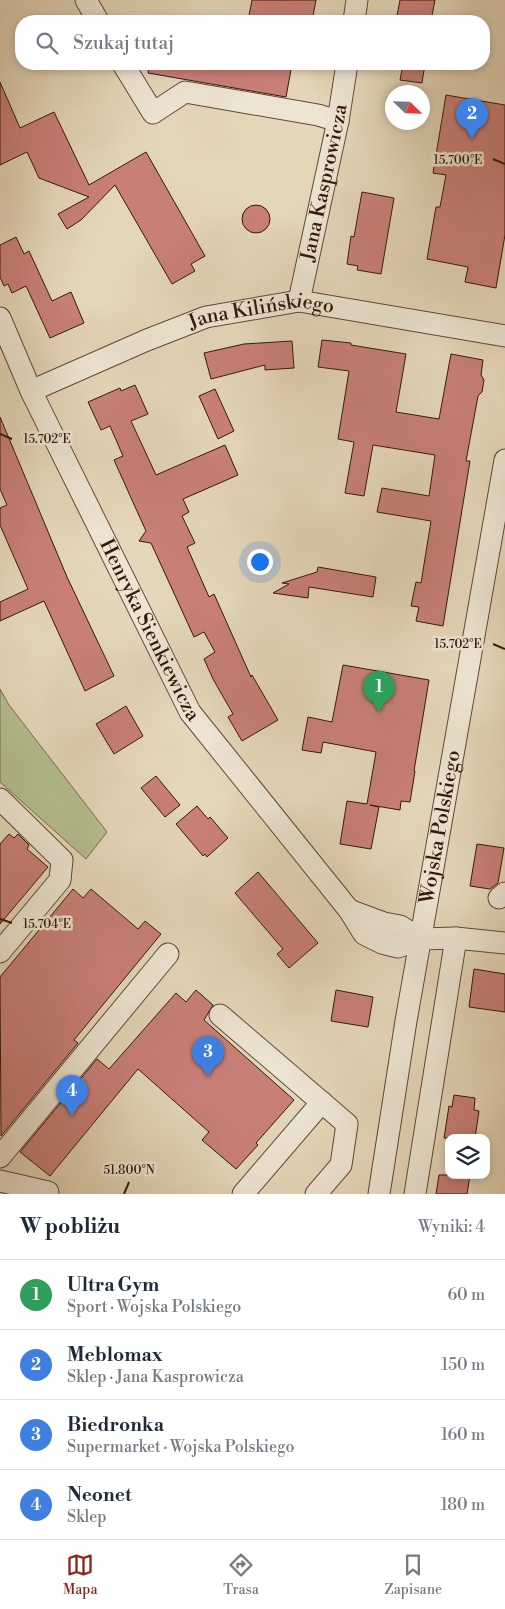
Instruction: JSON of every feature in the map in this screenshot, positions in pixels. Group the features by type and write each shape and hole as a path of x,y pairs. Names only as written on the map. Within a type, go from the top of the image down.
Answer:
{"street":[{"path":"86,0 95,15"},
{"path":"355,15 357,0"},
{"path":"127,70 153,113 185,92 318,115 338,121"},
{"name":"Jana Kasprowicza","path":"299,301 338,121 346,70"},
{"name":"Jana Kilińskiego","path":"31,391 147,340 206,317 299,301 505,336"},
{"name":"Henryka Sienkiewicza","path":"0,318 31,391 190,712 349,910 384,923 400,926 421,938"},
{"name":"Wojska Polskiego","path":"379,1194 421,938 505,460"},
{"path":"0,799 62,860 60,880 0,952"},
{"path":"421,938 456,938 505,943"},
{"path":"415,1194 456,938"},
{"path":"0,1157 168,954"},
{"path":"220,1014 347,1124 341,1165 316,1194"},
{"path":"243,1194 322,1102"},
{"path":"0,1181 51,1193"}],"green space":[{"path":"0,689 9,705 107,832 86,859 0,782"}],"building":[{"path":"252,0 316,0 313,15 249,15"},
{"path":"400,0 435,0 432,15 397,15"},
{"path":"148,70 291,70 286,97 148,73"},
{"path":"402,70 424,70 422,83 400,80"},
{"path":"0,82 20,128 54,112 89,185 146,152 205,256 191,264 195,271 172,284 115,185 81,220 67,229 58,214 89,197 39,178 27,152 0,165"},
{"path":"446,95 505,105 505,235 496,288 465,282 468,267 427,259 436,207 440,207 446,175 433,173"},
{"path":"362,192 394,198 381,274 357,270 358,266 347,264 351,236 354,237"},
{"path":"256,205 266,209 270,219 266,229 256,233 246,229 242,219 246,209"},
{"path":"16,237 24,254 29,251 52,301 71,292 84,323 50,338 26,286 12,293 8,284 4,286 0,277 0,245"},
{"path":"322,340 351,343 351,345 406,354 396,412 439,419 451,354 483,360 481,375 484,380 482,392 478,396 466,461 470,461 443,626 416,621 419,607 411,606 416,582 421,583 431,521 377,512 382,488 429,496 435,455 373,445 364,496 345,493 354,442 338,439 349,371 318,367"},
{"path":"292,341 294,368 265,370 265,365 211,379 204,353 244,344"},
{"path":"135,385 148,414 131,421 156,475 225,445 238,475 183,499 189,512 182,516 195,543 187,547 209,597 214,594 251,677 252,675 278,720 242,741 228,717 233,714 204,659 215,652 204,632 194,637 151,543 139,541 146,531 114,460 123,456 110,426 101,430 88,402 120,388 121,391"},
{"path":"215,389 234,431 218,439 199,396"},
{"path":"0,417 67,577 114,676 85,691 44,601 0,621 0,602 28,589 0,525 0,508 7,505 0,489"},
{"path":"318,567 376,577 373,597 309,587 308,598 273,593 289,584 282,583 317,572"},
{"path":"343,665 429,680 410,802 401,801 400,810 370,805 379,807 371,849 340,844 347,801 367,804 376,752 323,742 321,753 302,750 308,717 332,722"},
{"path":"126,706 143,736 114,754 96,724"},
{"path":"156,776 180,805 165,817 141,788"},
{"path":"197,806 208,819 210,817 228,838 207,857 205,854 203,856 176,824"},
{"path":"9,834 14,838 18,834 29,845 27,849 48,867 0,924 0,844"},
{"path":"477,844 504,848 498,883 490,889 470,886"},
{"path":"258,872 318,943 289,968 277,954 283,949 235,893"},
{"path":"73,889 83,898 91,889 138,929 145,921 161,934 74,1040 78,1043 1,1136 0,977"},
{"path":"474,969 505,974 505,1012 469,1007"},
{"path":"196,990 213,1005 204,1020 294,1100 236,1169 202,1140 209,1132 138,1069 50,1176 20,1152 97,1059 109,1069 176,993 186,1002"},
{"path":"336,990 373,997 368,1027 331,1021"},
{"path":"454,1095 475,1098 474,1110 479,1111 476,1134 445,1134 444,1138 449,1106 452,1107"},
{"path":"439,1175 445,1175 445,1179 469,1179 467,1194 436,1194"}],"place":[{"name":"Meblomax","path":"472,139"},
{"name":"Ultra Gym","path":"379,712"},
{"name":"Biedronka","path":"208,1077"},
{"name":"Neonet","path":"72,1116"}]}
